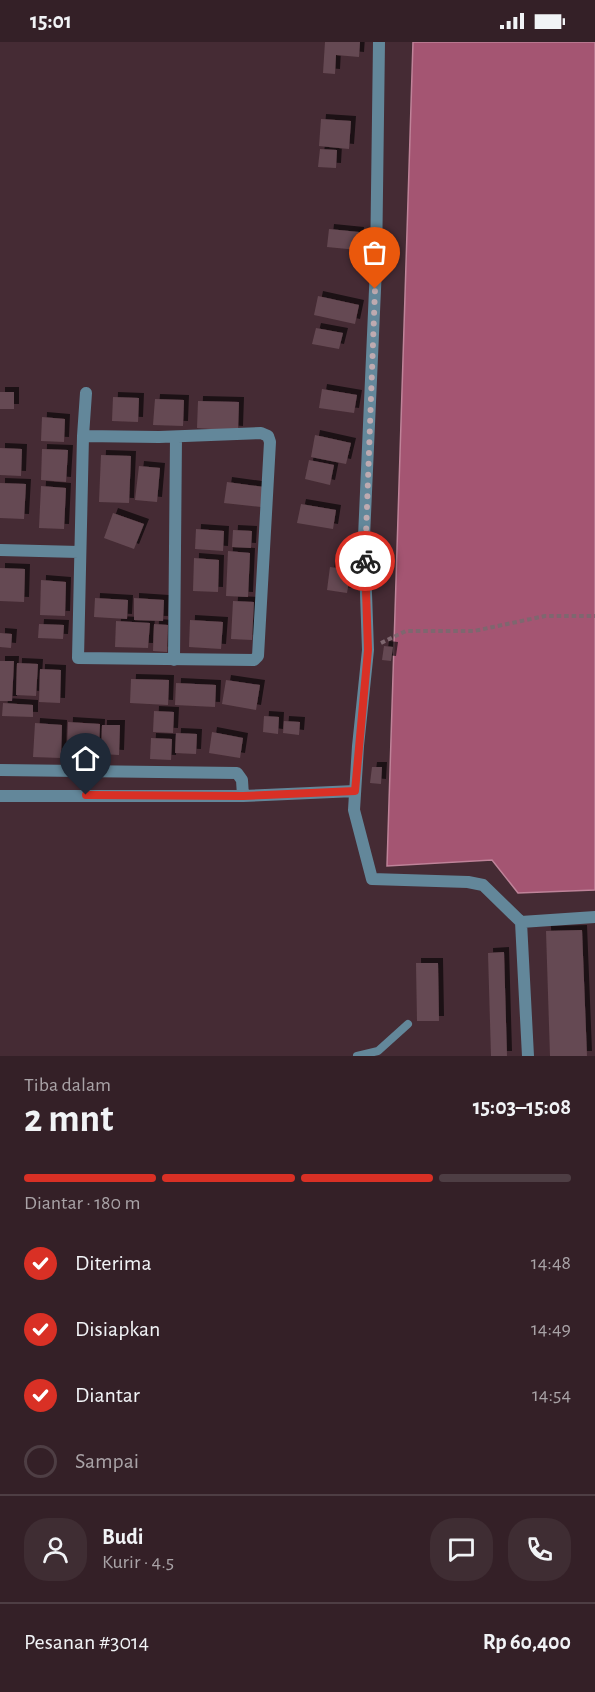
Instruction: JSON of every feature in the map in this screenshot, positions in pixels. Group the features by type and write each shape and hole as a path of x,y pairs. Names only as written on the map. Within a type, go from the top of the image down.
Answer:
{"street":[{"path":"379,42 376,267 364,537 368,650 355,791 358,831 372,879 468,882 483,885 521,922 528,1056"},
{"path":"83,436 261,433 268,436 270,442 258,656 254,660 78,658 79,552 83,436 86,393"},
{"path":"174,660 176,436"},
{"path":"0,550 79,552"},
{"path":"0,770 237,773 243,789"},
{"path":"0,796 243,789 355,791"},
{"path":"521,922 557,917 595,917"}],"lane":[{"path":"357,1056 378,1051 408,1024"}],"path":[{"path":"368,650 406,631 474,630 545,616 595,616"}],"shaded area":[{"path":"413,42 595,42 595,890 518,893 492,860 387,866"}],"building":[{"path":"325,42 360,42 359,57 336,55 335,74 323,73"},
{"path":"321,119 351,121 349,149 319,146"},
{"path":"320,149 337,150 336,168 318,167"},
{"path":"329,229 359,232 358,250 327,247"},
{"path":"318,296 359,305 355,324 314,315"},
{"path":"316,328 343,333 339,349 312,344"},
{"path":"322,389 357,395 354,413 319,408"},
{"path":"0,392 14,392 14,409 0,409"},
{"path":"113,397 139,398 138,422 112,421"},
{"path":"155,399 184,400 183,426 153,425"},
{"path":"198,401 239,402 238,431 197,428"},
{"path":"42,417 65,419 64,442 41,441"},
{"path":"315,435 351,443 346,464 311,457"},
{"path":"0,448 22,449 21,476 0,475"},
{"path":"42,449 68,450 66,482 41,480"},
{"path":"101,455 131,456 129,503 99,502"},
{"path":"309,460 334,465 330,485 305,479"},
{"path":"139,466 160,468 157,502 135,500"},
{"path":"227,482 264,487 261,507 224,503"},
{"path":"0,483 26,484 24,519 0,518"},
{"path":"41,486 66,488 64,529 39,528"},
{"path":"301,504 336,510 333,529 297,523"},
{"path":"113,513 144,524 134,549 104,538"},
{"path":"196,529 224,531 223,551 195,549"},
{"path":"233,530 252,531 251,548 232,547"},
{"path":"228,551 250,553 248,597 226,596"},
{"path":"194,558 219,560 218,592 193,591"},
{"path":"330,567 351,570 347,593 327,590"},
{"path":"0,568 25,569 24,602 0,601"},
{"path":"41,580 66,582 65,616 40,615"},
{"path":"95,598 128,600 127,619 94,617"},
{"path":"134,598 164,600 163,621 134,620"},
{"path":"233,601 254,602 252,640 231,639"},
{"path":"190,620 223,622 221,649 189,647"},
{"path":"116,621 150,623 148,648 115,647"},
{"path":"39,624 64,625 63,639 38,638"},
{"path":"154,624 168,625 167,652 153,651"},
{"path":"0,633 12,634 11,648 0,647"},
{"path":"384,646 393,647 391,661 382,660"},
{"path":"0,661 14,661 12,701 0,701"},
{"path":"17,663 38,664 36,696 16,695"},
{"path":"40,669 61,670 60,703 39,702"},
{"path":"131,679 169,680 168,705 130,703"},
{"path":"226,680 260,685 256,710 222,704"},
{"path":"176,683 216,685 215,707 175,705"},
{"path":"3,703 33,705 33,717 2,716"},
{"path":"154,711 174,712 173,733 153,732"},
{"path":"264,716 279,717 278,734 263,732"},
{"path":"284,721 300,722 299,735 283,733"},
{"path":"68,722 100,724 99,749 67,747"},
{"path":"35,723 62,725 61,758 33,757"},
{"path":"102,725 120,725 119,755 101,754"},
{"path":"212,732 243,738 240,758 209,753"},
{"path":"176,733 197,734 196,754 175,753"},
{"path":"151,738 172,739 171,760 150,759"},
{"path":"372,767 382,767 381,784 370,783"},
{"path":"582,930 587,1056 550,1056 546,931"},
{"path":"504,952 507,1056 491,1056 488,953"},
{"path":"416,963 438,963 439,1021 417,1021"}],"way so far":[{"path":"365,561 364,537 369,468 375,289"}],"route":[{"path":"86,795 243,796 355,791 368,650 365,561"}]}
